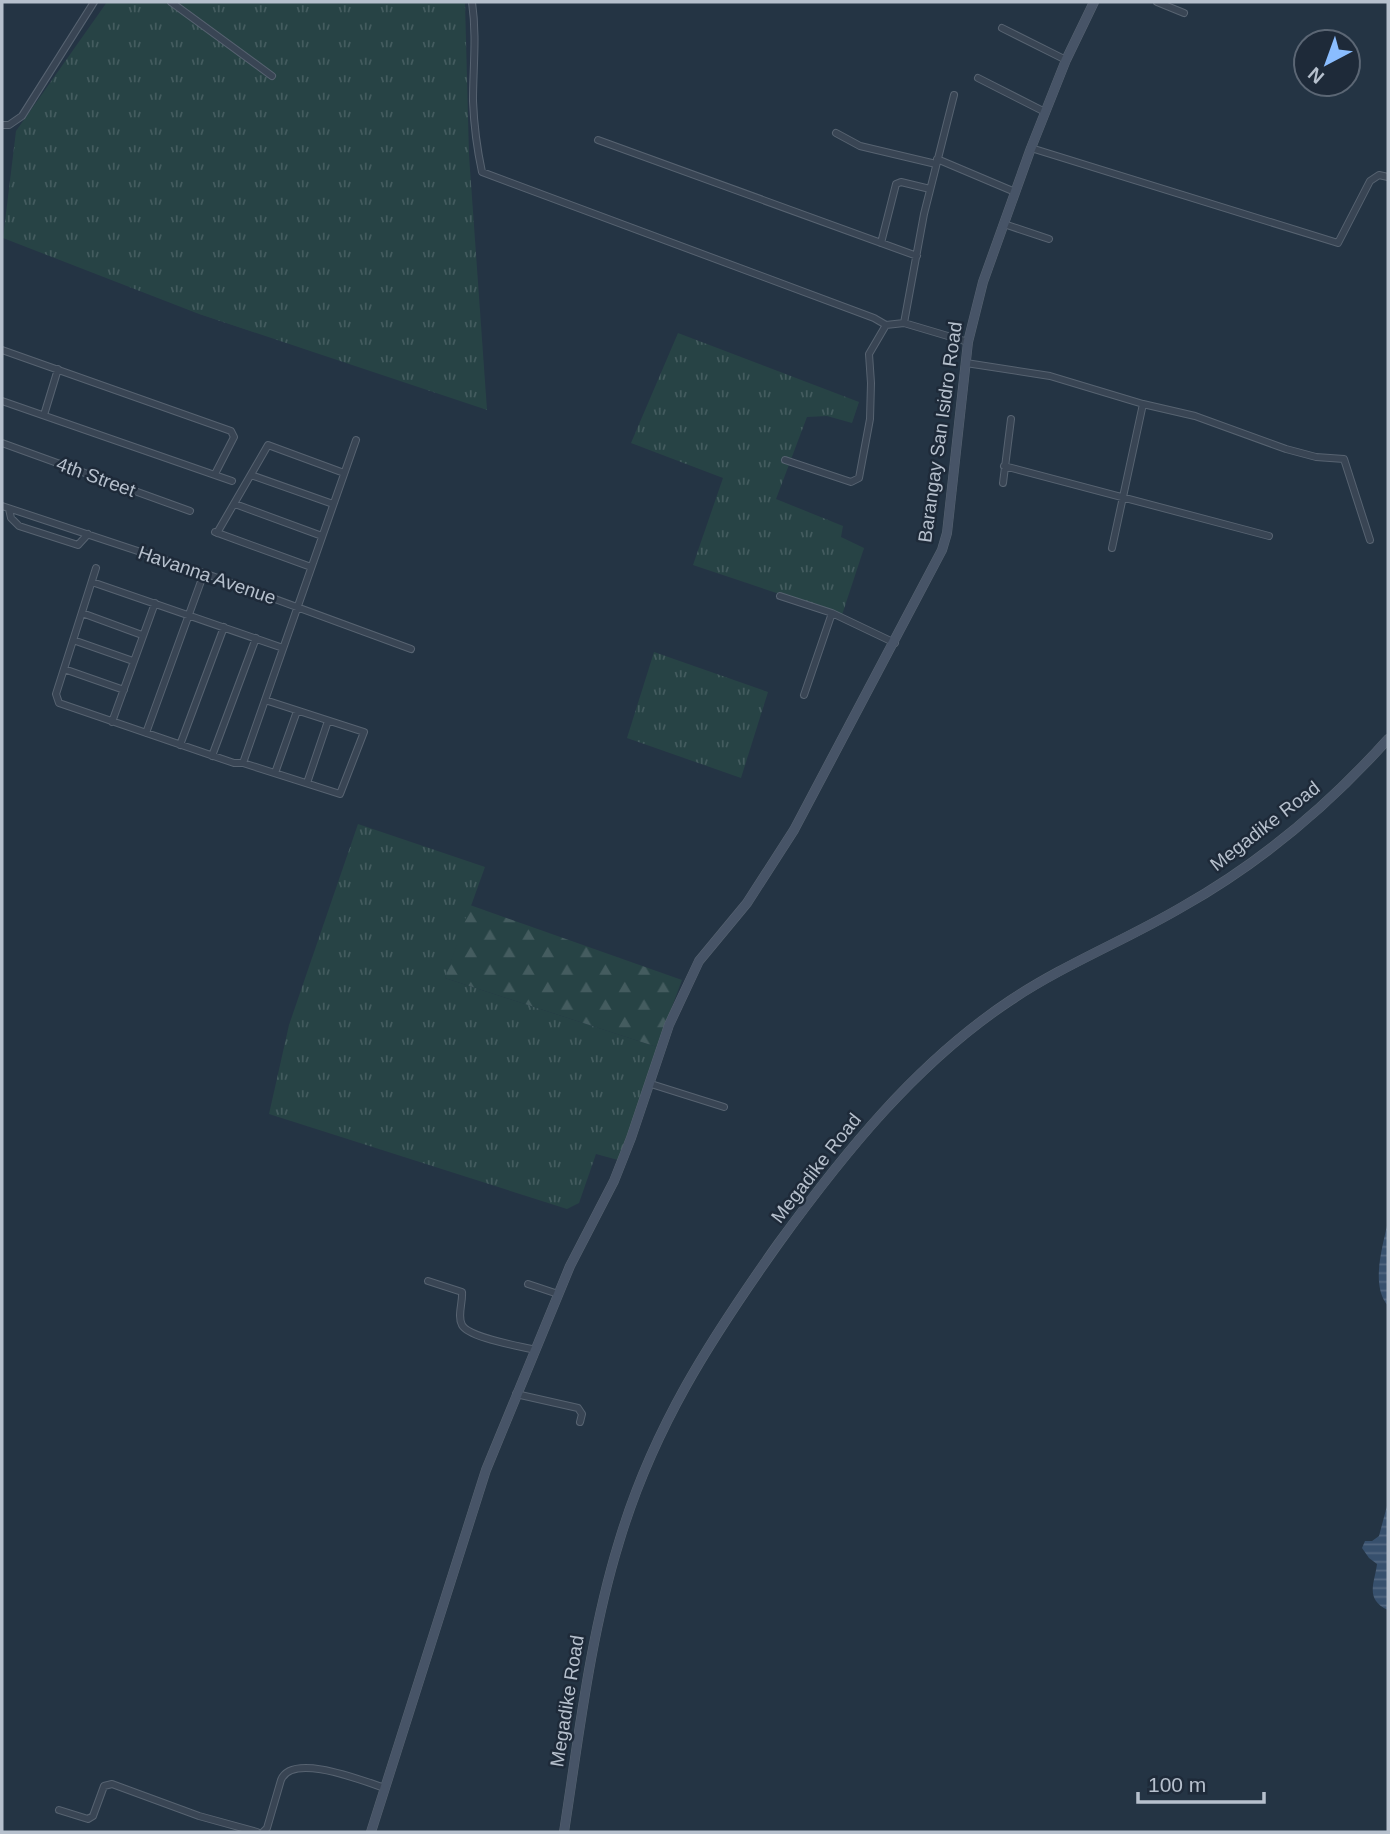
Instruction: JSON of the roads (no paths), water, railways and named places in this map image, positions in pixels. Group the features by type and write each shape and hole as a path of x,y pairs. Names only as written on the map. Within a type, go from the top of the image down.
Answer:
{"street":[{"path":"2,125 9,125 22,116 94,2"},
{"path":"171,2 272,76"},
{"path":"472,2 476,46 473,104 482,172 874,318 886,325 904,323 968,342"},
{"name":"Barangay San Isidro Road","path":"371,1832 486,1470 558,1293 614,1181 651,1084 669,1025 699,961 747,903 794,830 935,567 947,533 968,342 983,282 1031,148 1066,60 1094,2"},
{"path":"1157,2 1184,13"},
{"path":"1002,28 1066,60"},
{"path":"978,78 1045,113"},
{"path":"904,323 930,189 954,95"},
{"path":"836,133 860,146 937,162 1015,192"},
{"path":"598,140 917,256"},
{"path":"1031,148 1338,243 1370,181 1379,175 1388,177"},
{"path":"881,243 896,184 901,182 930,189"},
{"path":"1004,223 1049,239"},
{"path":"785,460 851,482 859,478 870,419 869,354 886,325"},
{"path":"2,350 231,431 234,437 215,474"},
{"path":"965,363 1050,376 1143,404 1195,416 1296,452 1315,457 1344,459 1370,540"},
{"path":"44,415 58,369"},
{"path":"2,401 232,481"},
{"path":"1112,548 1143,404"},
{"path":"1003,483 1011,419"},
{"path":"243,763 356,440"},
{"name":"4th Street","path":"2,443 190,510"},
{"path":"311,567 216,532 268,445 344,473"},
{"path":"1004,466 1269,536"},
{"path":"251,475 333,504"},
{"path":"235,504 322,536"},
{"path":"5,507 11,518 23,528 78,545 88,534"},
{"name":"Havanna Avenue","path":"5,507 204,573 411,649"},
{"path":"96,569 56,694 59,703 212,756 243,763 340,794 364,732 265,700"},
{"path":"146,733 204,573"},
{"path":"92,582 283,648"},
{"path":"780,596 832,613 895,643"},
{"path":"112,722 155,603"},
{"path":"82,613 142,635"},
{"path":"804,695 832,613"},
{"path":"180,745 224,627"},
{"path":"212,756 256,638"},
{"path":"73,640 133,661"},
{"path":"64,669 124,690"},
{"path":"275,773 297,711"},
{"path":"307,783 328,721"},
{"name":"Megadike Road","path":"565,1832 592,1647 618,1543 649,1458 682,1388 761,1268 821,1185 915,1078 957,1040 1012,999 1181,908 1229,878 1301,824 1346,783 1388,739"},
{"path":"651,1084 724,1107"},
{"path":"428,1281 462,1292 461,1318 465,1329 535,1350"},
{"path":"528,1284 558,1293"},
{"path":"516,1394 578,1408 582,1414 580,1422"},
{"path":"59,1810 88,1819 93,1816 104,1786 113,1784 200,1816 260,1832 267,1828 283,1774 288,1771 317,1768 385,1788"}],"water":[{"path":"1388,1221 1388,1306 1380,1287 1379,1265"},
{"path":"1388,1502 1388,1610 1376,1601 1373,1595 1377,1564 1362,1548 1365,1541 1372,1541 1379,1536"}]}
